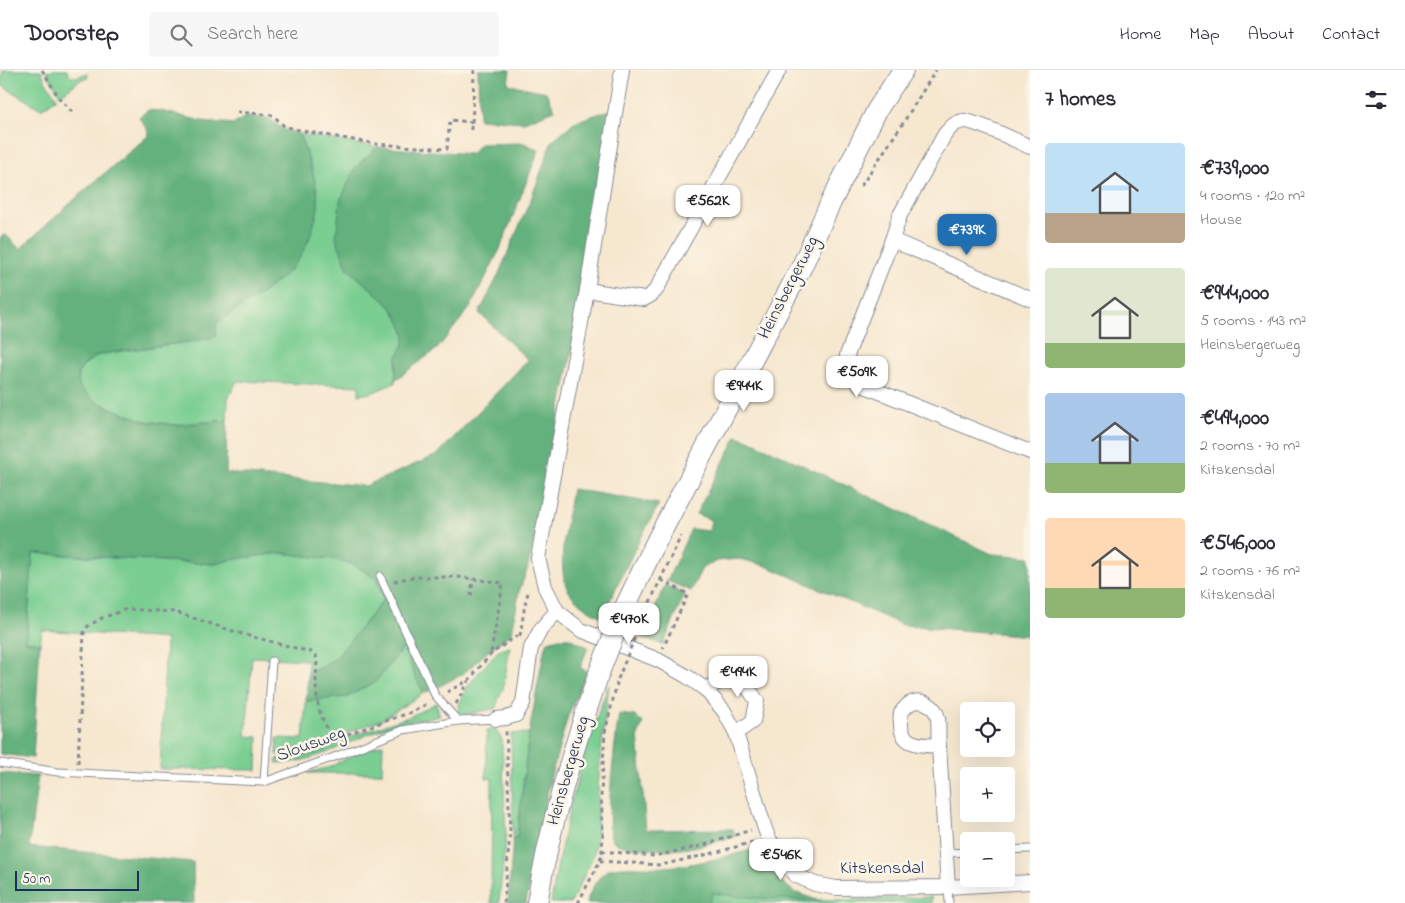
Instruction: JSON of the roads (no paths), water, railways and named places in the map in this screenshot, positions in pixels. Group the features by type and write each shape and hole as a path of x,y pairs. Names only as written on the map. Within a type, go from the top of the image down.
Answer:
{"main road":[{"name":"Heinsbergerweg","path":"537,903 553,821 578,734 600,670 625,607 657,540 802,266 831,202 878,110 902,70"}],"street":[{"path":"557,611 545,587 538,558 587,290 622,70"},
{"path":"587,290 644,299 656,290 779,70"},
{"path":"1030,147 975,124 965,121 954,124 946,134 900,215 847,355 849,373 860,384 1030,452"},
{"path":"892,240 1030,299"},
{"name":"Kitskensdal","path":"557,611 581,630 658,660 705,689 724,711 736,733 766,831 782,860 795,875 815,884 836,888 948,887 1030,882"},
{"name":"Slousweg","path":"496,719 516,715 523,704 531,648 542,629 557,611"},
{"path":"705,689 723,680 744,682 757,701 753,720 736,733"},
{"name":"Kitskensdal","path":"938,746 948,887"}],"lane":[{"path":"380,576 437,698 458,721"},
{"path":"264,782 272,661"},
{"name":"Slousweg","path":"0,763 58,772 264,782 403,730 458,721 496,719"},
{"path":"1015,850 1030,849"},
{"path":"946,853 960,852"},
{"path":"948,887 949,903"}]}
